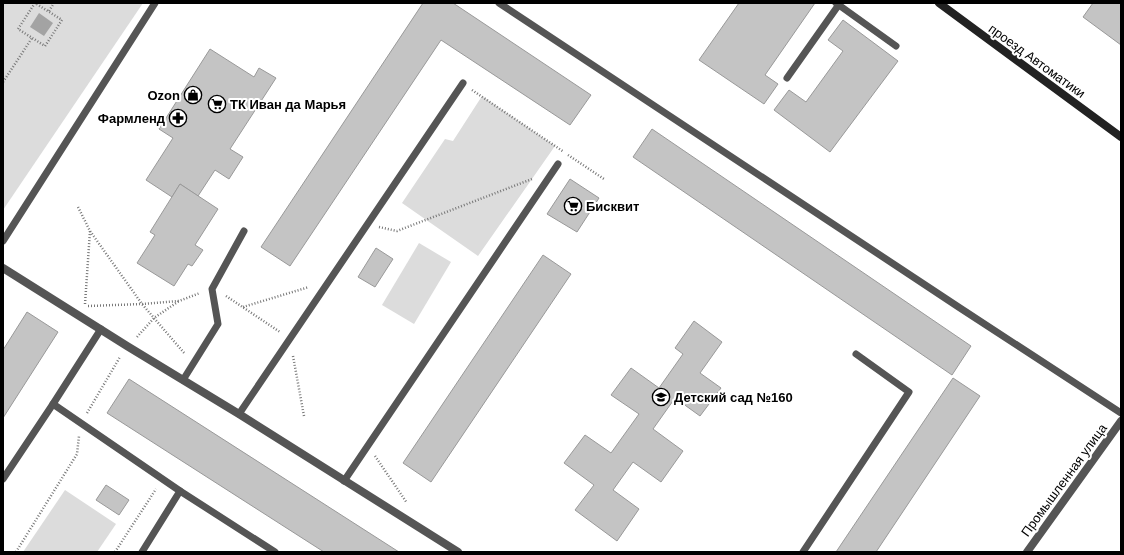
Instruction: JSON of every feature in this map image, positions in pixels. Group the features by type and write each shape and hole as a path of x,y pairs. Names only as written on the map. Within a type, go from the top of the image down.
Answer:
{"main road":[{"name":"проезд Автоматики","path":"939,3 1121,137"}],"street":[{"path":"3,268 458,552"},
{"name":"Промышленная улица","path":"1027,552 1121,421"}],"lane":[{"path":"3,241 155,3"},
{"path":"499,3 1121,413"},
{"path":"787,78 838,4 896,46"},
{"path":"239,414 463,84"},
{"path":"344,481 558,164"},
{"path":"183,380 218,324 212,289 244,231"},
{"path":"3,479 101,329"},
{"path":"803,552 909,392 856,354"},
{"path":"53,404 162,479 275,552"},
{"path":"142,552 180,491"}],"path":[{"path":"35,3 62,20 45,46 18,29 35,3"},
{"path":"48,11 54,3"},
{"path":"3,82 32,38"},
{"path":"463,84 604,179"},
{"path":"558,164 573,158"},
{"path":"368,225 397,231 537,178"},
{"path":"78,207 90,231 142,304 181,350 194,362"},
{"path":"90,231 85,306 179,301"},
{"path":"243,307 309,287"},
{"path":"16,552 77,454 81,422 127,346 154,318 179,301 212,289 218,290 290,339 304,416"},
{"path":"368,446 409,506 408,521"},
{"path":"115,552 162,479"}],"shaded area":[{"path":"3,3 143,3 3,210"},
{"path":"39,13 53,23 44,36 30,27"},
{"path":"482,96 555,146 478,256 402,203 445,139 453,141"},
{"path":"419,243 451,262 414,324 382,305"},
{"path":"65,490 116,524 97,552 23,552"}],"building":[{"path":"423,3 453,3 591,95 570,125 441,40 290,266 261,247"},
{"path":"739,3 815,3 765,75 778,84 764,104 699,60"},
{"path":"1093,3 1121,3 1121,45 1083,17"},
{"path":"843,20 898,61 830,152 774,110 789,90 806,102 843,51 828,40"},
{"name":"ТК Иван да Марья","path":"210,49 254,77 259,68 276,78 230,149 243,157 229,179 215,170 198,196 180,184 172,197 146,180 173,138 159,129"},
{"path":"652,129 971,346 952,375 633,157"},
{"name":"Бисквит","path":"570,179 599,198 577,232 547,214"},
{"path":"180,184 218,209 195,245 203,250 192,266 188,264 174,286 137,263 155,235 150,232"},
{"path":"376,248 393,259 375,287 358,277"},
{"path":"543,255 571,274 431,482 403,463"},
{"path":"27,312 58,332 3,418 3,350"},
{"path":"694,321 722,342 700,373 721,388 700,416 675,398 653,429 683,451 661,482 633,462 613,490 639,509 617,541 575,510 594,485 564,463 585,435 611,453 639,414 611,395 631,368 659,388 683,354 675,348"},
{"path":"953,378 980,396 876,552 836,552"},
{"path":"129,379 399,552 324,552 107,413"},
{"path":"106,485 129,500 119,515 96,500"}],"place":[{"name":"Ozon","path":"193,95"},
{"name":"ТК Иван да Марья","path":"217,104"},
{"name":"Фармленд","path":"178,118"},
{"name":"Бисквит","path":"573,206"},
{"name":"Детский сад №160","path":"661,397"}]}
